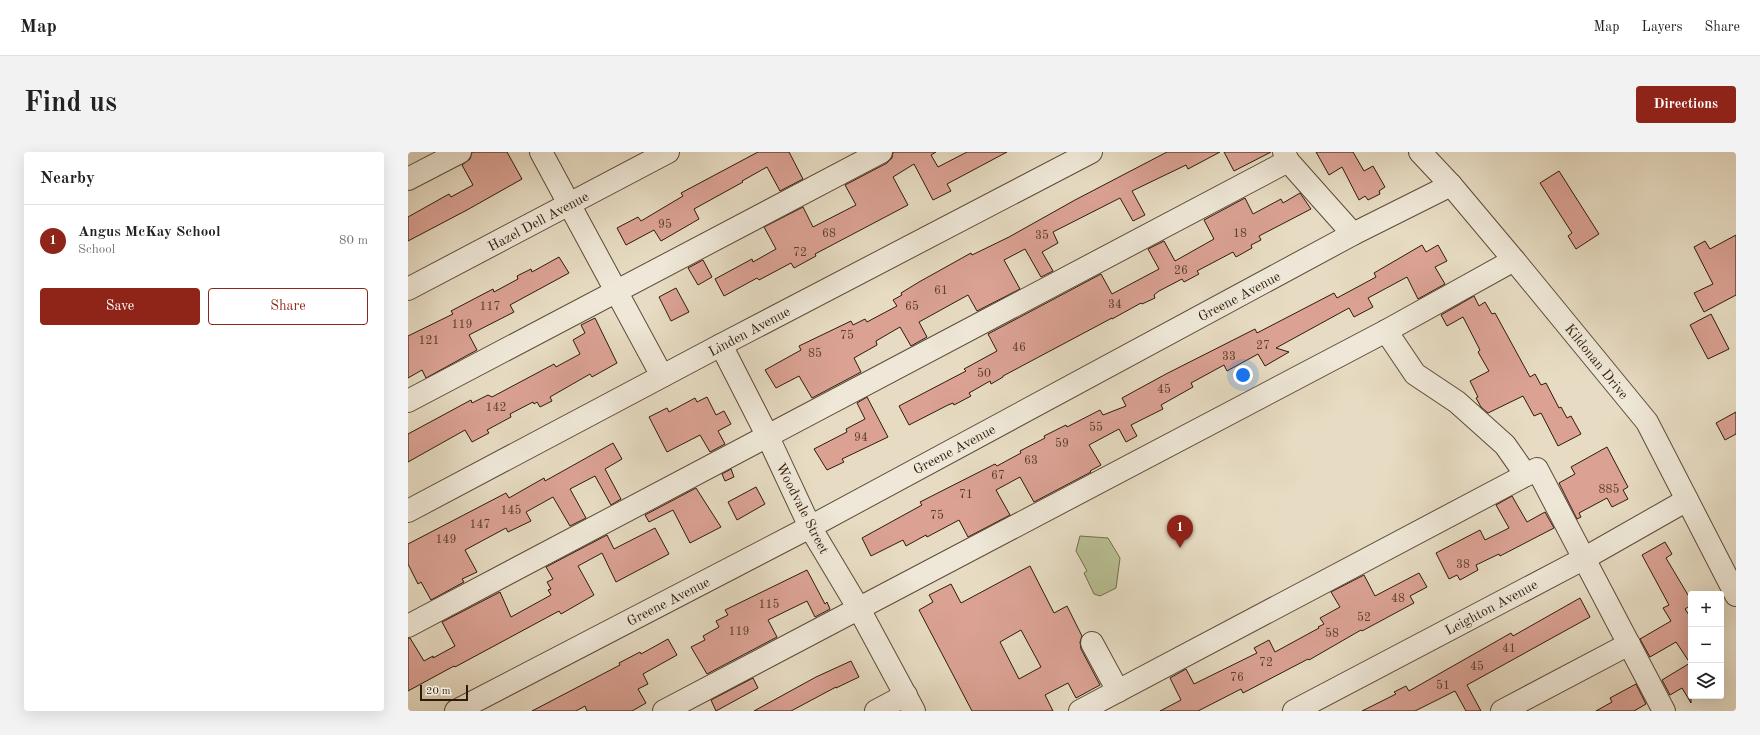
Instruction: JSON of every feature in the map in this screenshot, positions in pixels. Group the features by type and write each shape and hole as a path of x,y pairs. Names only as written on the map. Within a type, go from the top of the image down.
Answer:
{"street":[{"path":"408,179 460,152"},
{"path":"541,152 662,376"},
{"name":"Hazel Dell Avenue","path":"408,289 668,152"},
{"path":"408,401 880,152"},
{"name":"Linden Avenue","path":"408,511 662,376 1091,152"},
{"name":"Kildonan Drive","path":"1420,152 1451,184 1647,422 1736,595"},
{"path":"408,626 1286,156 1353,234"},
{"name":"Greene Avenue","path":"456,711 810,527 1353,234 1451,184"},
{"path":"664,711 1386,331 1514,260"},
{"path":"1386,331 1415,374 1457,402 1505,446 1526,475"},
{"name":"Woodvale Street","path":"721,345 767,435 810,527 860,608 910,703"},
{"path":"1080,711 1538,469 1664,711"},
{"name":"Leighton Avenue","path":"1294,711 1585,558 1687,500"},
{"path":"1092,643 1118,691"},
{"path":"1502,711 1629,644"},
{"path":"876,711 910,703"}],"green space":[{"path":"1080,536 1108,538 1120,558 1116,588 1100,596 1094,594 1084,573 1087,571 1076,551"}],"building":[{"path":"472,152 507,152 522,179 408,241 408,217 449,194 451,197 473,185 462,165 470,159"},
{"path":"758,152 789,152 803,179 780,191 767,167 694,209 699,219 661,241 654,230 626,245 617,228 638,217 641,221 683,196 681,193"},
{"path":"893,152 936,152 931,155 938,167 967,152 1007,152 947,184 951,191 933,200 914,164 893,177 908,205 815,254 816,256 794,268 791,263 759,280 757,278 724,296 715,279 752,259 753,262 776,249 764,227 803,207 813,227 856,205 845,185 887,163 892,158"},
{"path":"1167,152 1220,152 1188,169 1186,165 1132,191 1145,215 1133,221 1120,198 1053,232 1058,243 1042,252 1053,271 1041,277 1025,249 1004,260 1020,289 977,311 968,295 919,322 927,337 911,346 900,327 876,341 877,345 854,358 861,372 812,398 799,376 776,388 765,370 801,350 799,346 851,321 853,325 865,319 867,322 897,306 893,300 902,295 901,293 919,282 971,253 972,255 1009,237 1075,200"},
{"path":"1224,152 1271,152 1234,171"},
{"path":"1316,152 1353,152 1364,171 1373,166 1385,187 1379,191 1380,194 1368,200 1365,196 1359,200 1342,167 1329,175"},
{"path":"1559,171 1599,234 1576,249 1568,236 1572,233 1540,183"},
{"path":"1300,193 1311,209 1259,236 1261,240 1251,245 1252,248 1236,257 1233,252 1197,271 1199,274 1184,282 1182,279 1159,291 1154,295 1155,298 1142,304 1141,303 1112,318 1003,376 991,384 990,381 969,393 971,396 954,405 953,403 948,405 909,425 899,406 966,371 964,369 997,351 988,334 1101,274 1112,294 1159,269 1148,249 1164,241 1175,261 1214,239 1204,220 1245,198 1253,214 1281,199 1283,203"},
{"path":"1736,235 1736,295 1704,312 1694,293 1713,284 1694,247 1705,241 1710,249"},
{"path":"1422,245 1426,252 1438,245 1447,261 1435,267 1445,284 1418,299 1407,277 1368,298 1373,307 1354,317 1349,308 1276,348 1289,352 1265,366 1258,354 1227,371 1224,365 1191,383 1193,387 1161,405 1163,409 1131,425 1137,436 1126,442 1119,429 1089,445 1101,465 1090,471 1091,472 1034,502 1020,477 996,490 1010,515 968,537 959,520 906,546 903,540 871,556 862,538 922,505 920,502 995,464 997,466 1021,453 1020,451 1045,438 1044,436 1066,425 1067,427 1100,410 1103,415 1126,406 1122,398 1255,329 1257,333 1334,293 1337,298 1376,277 1374,273"},
{"path":"559,257 569,273 510,305 514,312 469,335 477,350 426,378 422,370 408,378 408,336 453,314 451,311 493,289 494,292 518,279 517,276 531,269 532,272"},
{"path":"703,260 712,277 698,285 688,268"},
{"path":"676,288 689,312 671,321 659,297"},
{"path":"1474,296 1479,306 1485,302 1492,314 1495,313 1530,377 1535,374 1541,385 1546,383 1559,408 1561,407 1567,418 1571,416 1581,434 1558,446 1541,413 1534,416 1523,396 1488,413 1481,407 1470,381 1489,371 1478,352 1480,350 1463,317 1447,326 1441,315"},
{"path":"1711,314 1729,349 1708,359 1690,325"},
{"path":"595,318 617,363 592,377 590,374 550,397 552,401 540,407 537,402 534,404 533,402 510,414 511,417 487,430 489,433 472,442 465,430 408,462 408,434 471,400 472,403 488,395 492,397 554,364 556,367 580,354 573,340 585,333 581,325"},
{"path":"707,397 716,415 724,411 731,424 718,431 725,444 710,452 700,435 667,452 649,417 667,408 669,412 695,398 697,402"},
{"path":"867,397 888,437 842,459 844,462 827,470 814,449 847,432 846,429 865,419 857,403"},
{"path":"1736,412 1736,434 1725,440 1716,423"},
{"path":"613,443 622,459 605,469 621,499 611,505 595,476 570,489 586,518 570,526 553,497 526,512 531,521 508,532 506,528 465,550 477,572 462,579 464,582 431,600 421,582 418,584 408,564 408,544 506,493 509,498 544,478 545,481"},
{"path":"1607,447 1628,487 1623,490 1628,499 1612,507 1607,498 1579,513 1581,517 1577,519 1559,483 1575,474 1571,467"},
{"path":"731,469 734,477 725,481 722,474"},
{"path":"756,487 765,504 737,520 728,502"},
{"path":"696,488 721,527 690,543 673,510 649,522 645,515"},
{"path":"1512,496 1527,522 1545,512 1554,528 1500,556 1499,554 1476,565 1478,570 1460,580 1457,575 1449,579 1436,553 1480,530 1485,540 1509,528 1496,505"},
{"path":"655,528 669,554 616,582 602,553 578,566 594,595 561,614 559,611 408,691 408,638 410,638 424,661 433,656 433,658 455,646 442,622 500,592 511,617 551,595 548,590 551,589 547,582 553,579 546,567 607,535 614,549"},
{"path":"1665,542 1672,554 1666,558 1688,595 1688,607 1685,609 1688,614 1688,660 1676,642 1650,657 1640,639 1671,621 1663,608 1669,605 1642,555"},
{"path":"1030,566 1054,613 1067,606 1082,636 1080,642 1081,649 1100,685 1076,698 1068,683 1045,695 1053,711 972,711 919,610 933,602 929,595 951,584 961,603","holes":["1021,630 1041,667 1019,679 1000,642"]},
{"path":"807,570 825,604 827,602 830,609 815,617 807,601 768,620 777,637 707,674 691,647 705,640 703,636 719,627 716,621 728,615 725,610"},
{"path":"1419,573 1427,587 1410,596 1414,603 1362,631 1361,630 1309,660 1308,659 1243,693 1241,689 1198,711 1160,711 1181,700 1170,678 1186,669 1194,684 1257,653 1254,648 1269,640 1275,652 1324,624 1320,618 1340,607 1331,592 1364,575 1375,596"},
{"path":"1580,598 1590,617 1467,685 1481,711 1466,711 1455,691 1415,711 1362,711 1396,694 1394,692 1406,686 1409,691 1511,633 1513,636"},
{"path":"668,639 677,655 643,674 648,684 638,689 646,703 632,711 587,711 585,706 576,711 532,711 620,665 619,663 640,652 641,654"},
{"path":"851,661 859,677 836,687 791,711 754,711 816,677"},
{"path":"1688,664 1688,698 1682,688 1670,695 1662,680"},
{"path":"753,678 758,688 716,711 711,700"},
{"path":"1636,684 1646,704 1634,711 1596,711 1612,702 1610,698"}],"place":[{"name":"Angus McKay School","path":"1180,548"}]}
